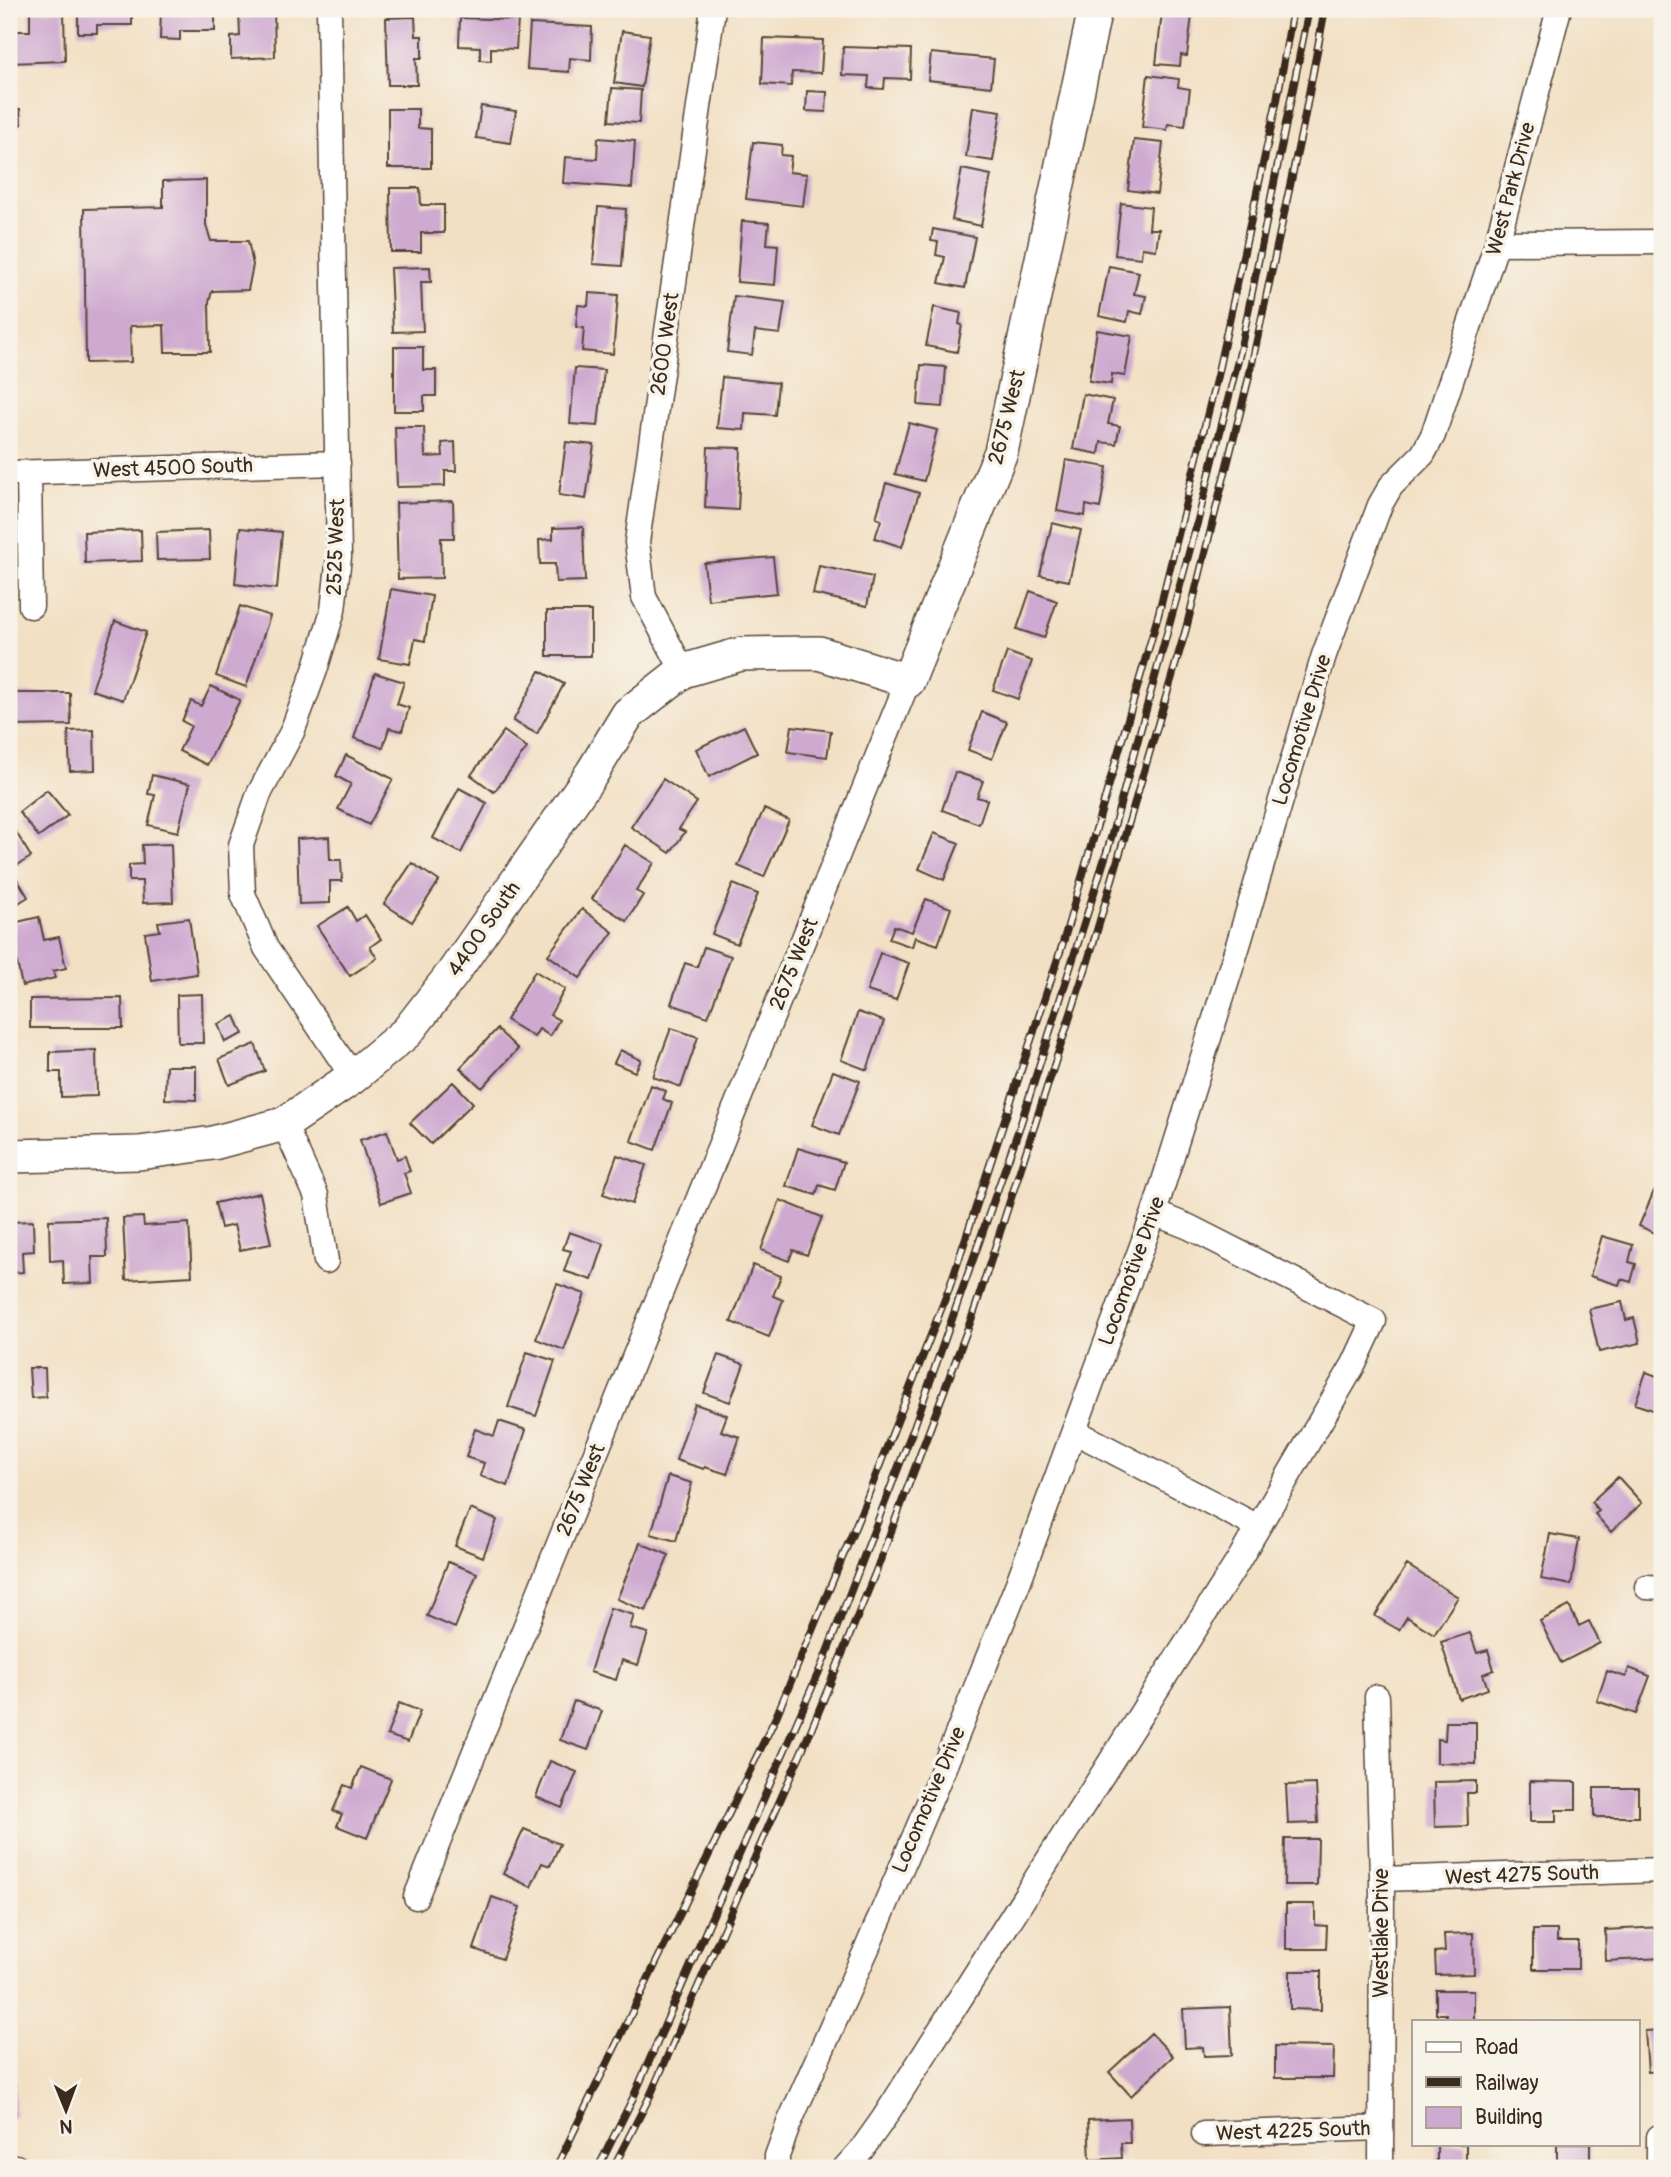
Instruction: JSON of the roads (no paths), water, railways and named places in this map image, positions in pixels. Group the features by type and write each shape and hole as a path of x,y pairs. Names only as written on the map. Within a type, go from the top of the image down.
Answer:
{"street":[{"name":"2525 West","path":"329,9 340,557 333,610 315,670 292,732 259,794 242,845 243,894 266,948 353,1077"},
{"name":"2600 West","path":"683,671 644,597 637,542 713,9"},
{"name":"2675 West","path":"416,1897 1001,452 1087,9"},
{"name":"West Park Drive","path":"1456,367 1497,243 1559,9"},
{"path":"1497,243 1662,242"},
{"name":"Locomotive Drive","path":"777,2168 777,2156 789,2123 944,1768 1018,1583 1154,1213 1239,942 1324,655 1380,505 1391,486 1423,454 1433,435 1456,367"},
{"name":"West 4500 South","path":"19,473 338,463"},
{"path":"19,473 31,606"},
{"name":"4400 South","path":"9,1156 139,1153 213,1143 284,1124 353,1077 407,1032 453,973 592,774 628,714 683,671 741,654 819,653 908,681"},
{"path":"284,1124 316,1195 326,1261"},
{"path":"845,2168 862,2150 884,2118 1258,1527 1354,1364 1374,1321 1189,1227 1154,1213"},
{"path":"1074,1431 1258,1527"},
{"name":"Westlake Drive","path":"1377,1697 1382,1879 1381,2168"},
{"name":"West 4275 South","path":"1382,1879 1662,1871"},
{"name":"West 4225 South","path":"1204,2134 1381,2128"},
{"path":"1659,2168 1660,2137"},
{"path":"9,2168 16,2168"}],"railway":[{"path":"556,2168 776,1717 863,1508 949,1289 1062,946 1158,616 1217,376 1277,100 1293,9"},
{"path":"598,2168 633,2098 824,1660 914,1427 1021,1123 1109,845 1199,516 1240,352 1309,9"},
{"path":"613,2168 650,2096 811,1730 876,1571 974,1312 1088,961 1186,629 1249,377 1325,9"}]}
